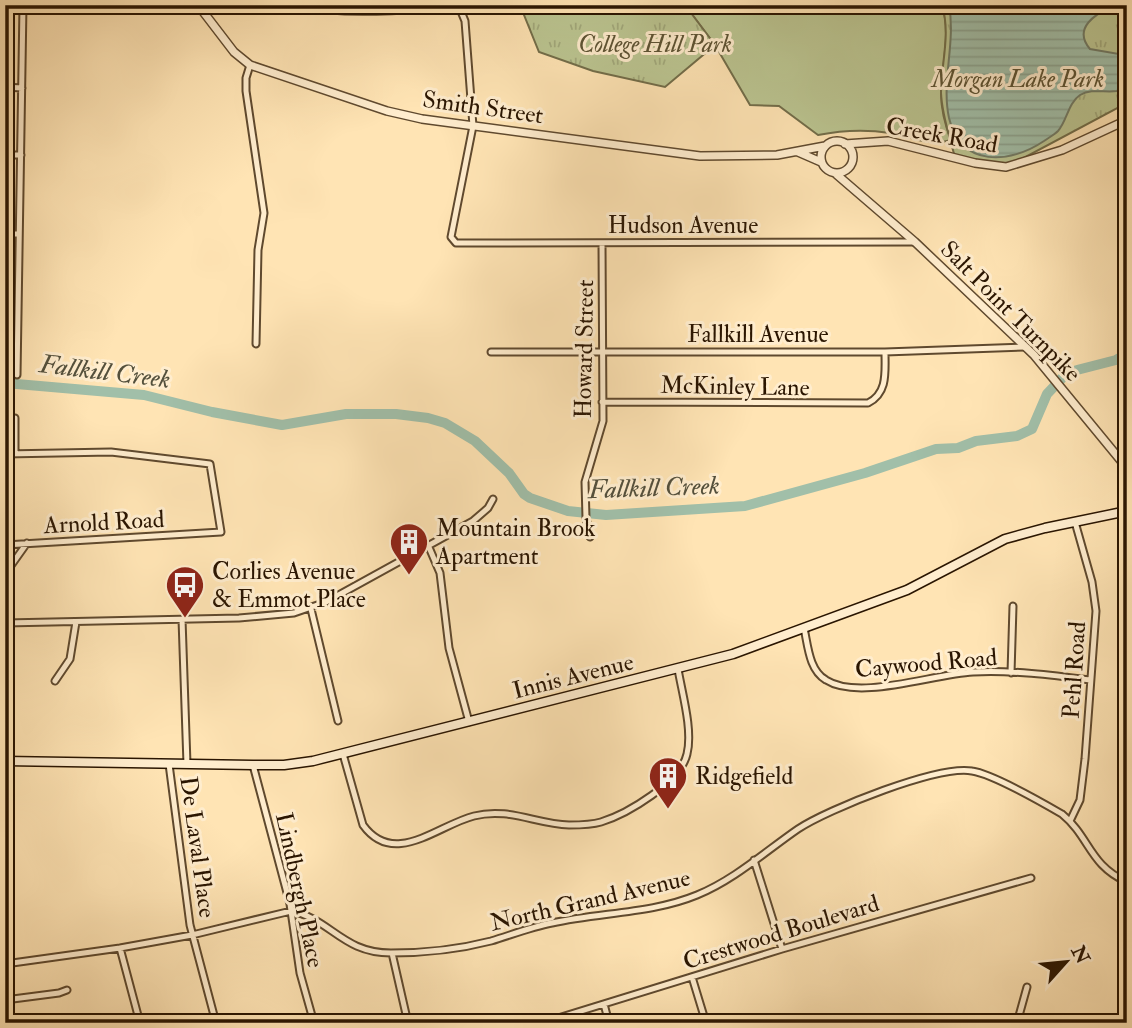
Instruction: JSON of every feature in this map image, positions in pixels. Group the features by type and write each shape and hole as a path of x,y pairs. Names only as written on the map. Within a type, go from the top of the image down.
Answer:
{"main road":[{"name":"Innis Avenue","path":"5,761 284,765 343,754 733,654 907,590 1005,540 1125,511"}],"street":[{"path":"17,375 23,5"},
{"name":"Smith Street","path":"198,5 234,52 250,65 387,111 422,119 700,156 750,156 798,152 825,146"},
{"path":"295,5 326,11 351,12 454,7 460,9 465,21 473,126"},
{"path":"250,65 246,91 264,213 258,250 256,344"},
{"path":"5,87 22,88"},
{"name":"Creek Road","path":"845,144 888,141 975,163 1006,167 1062,150 1127,120"},
{"name":"Hudson Avenue","path":"473,126 451,237 456,243 915,242"},
{"path":"835,141 845,144 853,155 848,169 836,174 827,170 821,162 825,146 835,141"},
{"name":"Creek Road","path":"853,155 866,143"},
{"name":"Smith Street","path":"798,152 821,162"},
{"path":"5,155 21,155"},
{"name":"Salt Point Turnpike","path":"848,169 857,191"},
{"name":"Salt Point Turnpike","path":"836,174 915,242 1025,346 1052,374 1126,467"},
{"path":"5,234 19,234"},
{"name":"Howard Street","path":"590,537 585,508 585,482 600,434 603,401 602,243"},
{"name":"Fallkill Avenue","path":"491,352 885,352 1025,346"},
{"name":"McKinley Lane","path":"603,401 868,403 876,399 883,389 885,352"},
{"path":"5,454 15,454 15,418"},
{"name":"Arnold Road","path":"5,574 27,543 221,532 210,464 111,452 15,454"},
{"path":"5,623 239,618 312,609 482,515 493,499"},
{"name":"Pehl Road","path":"1070,821 1080,800 1096,611 1092,582 1075,522"},
{"path":"5,545 27,543"},
{"path":"428,545 440,573 449,648 469,722"},
{"path":"1011,673 1013,606"},
{"path":"312,609 338,721"},
{"path":"182,619 187,764"},
{"path":"55,681 70,659 76,622"},
{"name":"Caywood Road","path":"804,628 814,668 826,681 842,687 859,689 952,673 1011,673 1090,680"},
{"path":"343,754 363,825 367,831 393,844 410,843 460,820 485,814 512,814 567,825 603,822 642,801 668,782 683,765 689,746 678,669"},
{"name":"De Laval Place","path":"169,764 192,935 216,1023"},
{"name":"Lindbergh Place","path":"253,765 291,911 300,973 314,1023"},
{"name":"North Grand Avenue","path":"291,911 316,920 355,947 376,953 392,953 488,941 551,923 666,905 707,891 818,817 914,781 952,772 973,771 1048,806 1070,821 1095,859 1114,876 1127,882"},
{"path":"754,860 782,948"},
{"name":"Crestwood Boulevard","path":"542,1023 782,948 1031,878"},
{"path":"5,964 192,935 291,911"},
{"path":"114,1023 139,1019 120,948"},
{"path":"392,953 408,1023"},
{"path":"692,977 706,1023"},
{"path":"1017,1023 1027,987"},
{"path":"5,1000 59,993 67,989"},
{"path":"604,1004 610,1023"}],"green space":[{"name":"College Hill Park","path":"520,5 685,5 715,45 665,87 593,71 539,52"},
{"path":"685,5 942,5 946,38 941,98 951,140 928,142 890,133 863,131 818,135 779,106 750,105 715,45"},
{"name":"Morgan Lake Park","path":"942,5 1127,5 1127,103 1018,161 992,166 955,158 941,93 946,38"}],"shaded area":[{"name":"Morgan Lake Park","path":"949,5 1113,5 1088,22 1085,41 1090,49 1125,55 1127,78 1117,91 1094,91 1080,95 1058,131 1031,149 1002,157 975,153 964,146 955,134 949,118"}],"waterway":[{"name":"Fallkill Creek","path":"5,383 144,395 212,412 282,425 346,414 396,414 428,418 445,423 475,441 509,473 530,498 568,511 606,515 745,506 865,473 936,449 958,448 976,441 1017,436 1032,429 1047,394 1064,376 1127,354"}],"place":[{"name":"Mountain Brook Apartment","path":"409,576"},
{"name":"Corlies Avenue & Emmot Place","path":"185,619"},
{"name":"Ridgefield","path":"668,810"}]}
